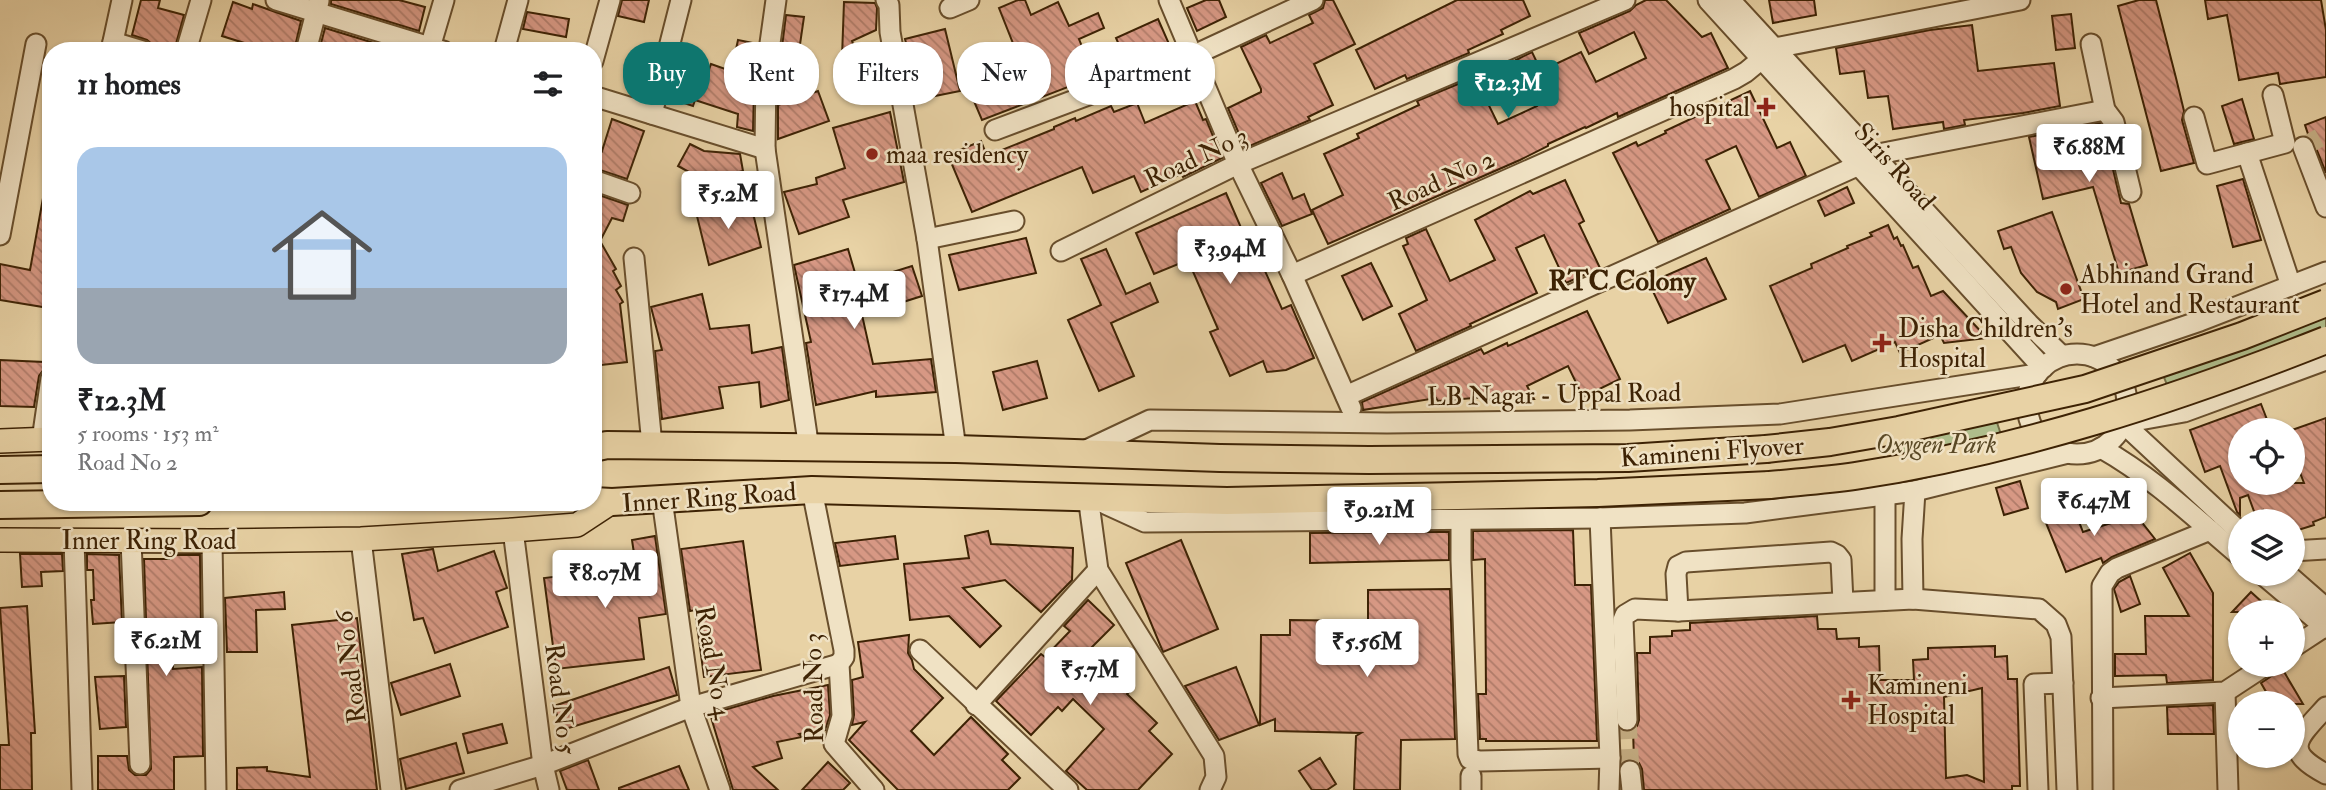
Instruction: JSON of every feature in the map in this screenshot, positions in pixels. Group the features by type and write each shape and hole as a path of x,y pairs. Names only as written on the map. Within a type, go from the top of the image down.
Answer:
{"highway":[{"name":"Kamineni Flyover","path":"1078,454 1369,460 1629,458 1830,442 1899,430 2085,389 2242,336 2326,303"},
{"name":"Kamineni Flyover","path":"1088,496 1240,500 1611,493 1770,485 1854,476 1995,448 2069,429 2228,379 2326,341"},
{"name":"Inner Ring Road","path":"602,445 945,449 1078,454"},
{"path":"841,449 843,490"},
{"path":"933,492 945,449"},
{"path":"0,470 42,469"},
{"name":"Inner Ring Road","path":"603,501 813,490 1088,496"},
{"path":"0,505 42,504"}],"main road":[{"path":"0,441 42,440"},
{"name":"Inner Ring Road","path":"0,540 362,539 577,525 592,511"}],"street":[{"path":"113,42 122,0"},
{"path":"189,42 201,0"},
{"path":"276,0 317,6 413,42"},
{"path":"436,42 444,0"},
{"path":"506,42 518,0"},
{"path":"598,42 610,0"},
{"path":"652,114 681,0"},
{"path":"776,0 766,72 765,149 809,449"},
{"path":"886,0 889,5 890,32 927,239 945,449"},
{"path":"950,8 969,0"},
{"path":"1169,0 1186,42"},
{"path":"1215,45 1313,0"},
{"name":"Road No 3","path":"1061,251 1238,164 1626,0"},
{"name":"Siris Road","path":"1708,0 1768,54 1866,160 2062,356"},
{"name":"Siris Road","path":"1730,0 1768,54"},
{"path":"1768,54 2007,1"},
{"path":"308,42 317,6"},
{"path":"0,235 36,44"},
{"path":"2091,44 2105,110 2114,122 2131,192"},
{"name":"Road No 2","path":"1292,275 1734,79 1768,54"},
{"path":"2194,117 2207,164 2285,142 2273,95"},
{"path":"602,99 765,149"},
{"path":"995,130 1065,104"},
{"path":"1213,105 1358,422"},
{"path":"1346,396 1866,160 2105,110"},
{"path":"2303,147 2326,207"},
{"path":"2246,153 2291,286"},
{"name":"Siris Road","path":"1866,160 2040,371"},
{"path":"602,183 630,193"},
{"path":"927,239 1014,221"},
{"path":"634,258 653,445"},
{"path":"2094,357 2200,321 2326,272"},
{"path":"2078,354 2094,357 2108,365 2122,384 2127,407 2123,424 2114,438 2101,448 2085,454 2068,453 2052,447 2039,437 2030,422 2027,405 2029,388 2040,371 2062,356 2078,354"},
{"path":"2123,424 2185,412 2326,360"},
{"name":"LB Nagar - Uppal Road","path":"1078,454 1150,420 1630,420 1780,414 2040,371"},
{"path":"2123,424 2228,521"},
{"path":"2101,448 2148,477 2228,546"},
{"path":"1088,496 1145,522 1600,519 1745,513 1915,491 2068,453"},
{"name":"Road No 3","path":"813,490 844,650 844,657 839,664 842,716 835,735 835,748 874,790"},
{"path":"1913,599 1912,539 1915,491"},
{"path":"1088,496 1098,570 1214,756 1216,777 1210,790"},
{"path":"1885,496 1885,600"},
{"name":"Road No 4","path":"662,499 691,707 720,790"},
{"path":"1600,519 1609,790"},
{"path":"1461,520 1462,615 1470,759 1610,758"},
{"name":"Road No 5","path":"513,530 543,765 549,790"},
{"path":"2103,790 2102,586 2110,573 2118,568 2210,530"},
{"name":"Road No 6","path":"362,539 391,790"},
{"path":"74,540 82,790"},
{"path":"131,540 140,764"},
{"path":"212,541 216,790"},
{"path":"2305,550 2324,549"},
{"path":"1678,611 1676,574 1678,566 1686,562 1831,552 1841,560 1843,602"},
{"path":"976,705 1098,570"},
{"path":"2291,586 2325,621 2305,637"},
{"path":"1627,720 1623,620 1625,615 1635,609 1678,611 1913,599 2039,609 2056,624 2061,637 2063,683 2067,781 2038,781 2034,684 2063,683"},
{"path":"920,650 1069,790"},
{"path":"460,790 543,765 691,707 839,664"},
{"path":"2101,698 2225,692 2248,677"},
{"path":"2225,692 2228,790"},
{"path":"2326,707 2298,742 2301,756 2307,764 2326,774"}],"green space":[{"path":"2326,291 2326,350 2175,405 2156,357"},
{"name":"Oxygen Park","path":"1990,402 2010,461 1911,483 1895,419"}],"building":[{"path":"141,0 160,0 158,8 184,15 176,42 149,42 132,35"},
{"path":"331,0 399,0 425,7 419,31 331,4"},
{"path":"622,0 649,0 644,22 618,16"},
{"path":"1025,0 1031,15 1058,2 1069,26 1098,13 1104,28 1079,39 1080,42 1065,42 1065,88 1051,94 1051,42 1012,42 999,8"},
{"path":"1206,0 1219,0 1226,17 1197,31 1187,8"},
{"path":"1325,0 1333,0 1355,44 1314,64 1333,105 1308,117 1310,120 1245,148 1228,108 1261,92 1261,89 1241,47 1266,35 1270,43 1313,23 1309,15 1323,8"},
{"path":"1457,0 1523,0 1530,16 1501,30 1503,34 1468,50 1469,53 1407,79 1405,75 1375,89 1356,50"},
{"path":"1646,0 1666,0 1702,37 1711,33 1728,68 1618,117 1617,113 1585,127 1520,160 1328,244 1312,210 1343,195 1324,154 1359,138 1357,134 1419,105 1417,101 1475,77 1498,124 1537,106 1516,60 1532,52 1541,71 1581,52 1596,82 1646,58 1634,32 1589,54 1579,33 1630,11"},
{"path":"1769,0 1814,0 1816,15 1773,23"},
{"path":"2139,0 2156,0 2194,163 2161,171 2118,6"},
{"path":"2205,0 2321,0 2326,30 2326,77 2280,84 2278,73 2239,80 2227,15 2208,19"},
{"path":"233,2 252,9 253,4 301,21 296,42 241,42 222,36"},
{"path":"844,2 875,3 876,30 852,42 843,42"},
{"path":"527,12 569,19 566,37 523,29"},
{"path":"2071,14 2075,48 2056,50 2052,16"},
{"path":"786,15 804,17 800,42 783,42"},
{"path":"1158,19 1168,42 1118,42 1116,38"},
{"path":"1972,25 1978,71 2054,63 2060,106 1964,120 1965,125 1944,129 1943,122 1893,129 1888,96 1868,98 1864,71 1840,74 1836,48"},
{"path":"325,28 371,42 321,42"},
{"path":"945,29 957,79 957,92 943,94 943,42 906,42 905,39"},
{"path":"711,64 724,69 724,105 754,105 753,131 737,127 738,114 710,105"},
{"path":"1750,91 1777,148 1790,142 1806,176 1759,197 1736,146 1706,160 1730,209 1658,242 1613,153 1636,142 1638,146"},
{"path":"819,94 829,121 778,139 778,105 819,105"},
{"path":"2242,99 2254,139 2234,144 2222,106"},
{"path":"976,105 1021,105 982,120"},
{"path":"1138,105 1145,123 1186,105 1197,105 1203,120 1206,119 1222,158 1183,177 1181,174 1141,192 1134,176 1093,193 1082,167 972,212 948,155 981,141 987,156 1075,118 1076,121 1111,106 1114,112"},
{"path":"890,112 904,182 843,200 849,217 799,234 784,192 817,184 816,178 845,168 833,128"},
{"path":"2326,117 2326,173 2305,125"},
{"path":"612,119 644,131 627,179 602,171 602,151"},
{"path":"2100,123 2121,203 2129,204 2147,265 2119,273 2093,187 2043,199 2029,137"},
{"path":"690,144 704,151 740,154 743,171 726,175 726,179 698,177 678,166"},
{"path":"1282,173 1293,199 1304,194 1312,214 1282,226 1261,183"},
{"path":"2243,179 2261,240 2233,247 2217,186"},
{"path":"1565,180 1584,221 1579,224 1600,268 1566,283 1544,235 1516,248 1537,293 1416,351 1399,314 1427,300 1403,246 1408,244 1406,238 1426,229 1450,281 1495,260 1475,220 1530,191 1533,194"},
{"path":"1847,187 1854,203 1825,216 1818,201"},
{"path":"1226,193 1248,244 1252,242 1282,309 1291,305 1314,358 1286,370 1267,372 1263,361 1230,376 1210,332 1218,329 1188,260 1154,274 1136,233"},
{"path":"602,196 628,205 623,221 612,218 602,237"},
{"path":"750,200 761,247 709,265 696,212"},
{"path":"42,204 42,307 0,300 0,264 30,270"},
{"path":"2052,212 2084,299 2058,309 2056,302 2037,292 2021,273 2011,247 2004,249 1998,231"},
{"path":"1888,225 1894,239 1897,237 1901,246 1903,245 1913,268 1918,266 1931,296 1943,291 1987,338 1944,343 1940,335 1900,353 1895,342 1852,361 1845,345 1803,362 1770,286 1812,268 1811,264 1872,236 1870,233"},
{"path":"1026,238 1036,273 959,290 949,255"},
{"path":"602,244 616,269 613,271 621,286 616,290 623,302 620,304 627,362 602,365"},
{"path":"848,249 858,283 912,266 922,296 862,315 873,364 931,359 936,392 876,397 876,391 816,405 806,343 811,342 794,265"},
{"path":"1106,249 1126,294 1150,283 1158,302 1111,323 1134,376 1099,391 1068,320 1101,305 1081,259"},
{"path":"1706,258 1726,299 1668,323 1649,283"},
{"path":"1371,263 1392,306 1363,320 1342,276"},
{"path":"702,294 710,329 749,325 752,353 782,347 789,400 761,407 759,382 719,387 723,408 662,419 655,351 662,350 651,307"},
{"path":"1587,311 1620,379 1583,397 1568,366 1527,386 1534,399 1488,400 1486,397 1438,401 1436,398 1363,410 1362,402 1481,349 1484,354 1507,343 1508,346"},
{"path":"0,360 42,362 34,407 0,406"},
{"path":"1037,361 1047,398 1003,410 993,372"},
{"path":"2261,404 2266,418 2228,418 2228,488 2220,466 2205,472 2190,430"},
{"path":"2326,418 2326,517 2305,528 2305,509 2253,509 2248,495 2305,495 2305,425"},
{"path":"2020,481 2028,508 2004,515 1996,488"},
{"path":"2231,495 2248,495 2240,498 2240,509 2236,509"},
{"path":"2073,506 2083,532 2136,515 2155,539 2103,563 2101,558 2066,572 2044,518"},
{"path":"1573,530 1575,585 1591,585 1597,741 1480,739 1478,694 1486,694 1485,559 1473,560 1473,531"},
{"path":"988,531 991,544 1073,548 1072,580 1041,612 1005,580 963,588 1001,626 980,647 949,616 910,620 904,564 969,558 965,536"},
{"path":"1449,532 1449,560 1310,563 1310,533"},
{"path":"655,536 666,614 639,618 644,659 556,669 544,578 636,567 632,540"},
{"path":"895,536 898,559 840,566 835,543"},
{"path":"1181,540 1218,629 1163,652 1126,563"},
{"path":"743,541 761,670 704,677 695,610 690,611 681,549"},
{"path":"433,549 438,571 494,551 507,588 496,592 508,627 435,653 423,618 414,620 402,554"},
{"path":"2190,553 2213,593 2213,680 2167,683 2166,675 2115,676 2115,654 2146,654 2145,616 2189,616 2163,568"},
{"path":"20,554 62,554 63,571 41,572 42,586 22,587"},
{"path":"87,554 119,555 122,622 93,624 93,570 87,570"},
{"path":"169,555 200,555 201,633 171,635 173,669 202,667 203,756 174,757 174,790 98,790 98,756 127,756 129,770 135,775 146,775 151,769 144,559 169,559"},
{"path":"2130,576 2140,604 2121,612 2114,589 2119,582"},
{"path":"1450,589 1455,739 1401,740 1400,790 1354,790 1356,736 1361,733 1275,731 1275,719 1260,725 1261,635 1290,635 1290,620 1368,621 1368,590"},
{"path":"284,592 285,609 256,610 257,652 227,652 225,598"},
{"path":"2251,592 2260,600 2243,600"},
{"path":"1088,600 1114,625 1091,648 1132,689 1127,694 1157,723 1149,731 1172,754 1138,790 1087,790 1066,771 1104,729 1073,699 1062,711 1058,707 1031,735 996,701 1041,654 1045,657 1070,631 1064,626"},
{"path":"27,606 35,733 31,733 32,790 0,790 0,745 9,745 0,608"},
{"path":"1817,616 1818,629 1836,629 1837,639 1859,638 1859,647 1879,646 1880,680 1914,680 1913,660 1928,659 1928,648 1995,646 1995,657 2007,656 2008,679 2017,679 2020,786 2012,786 2012,790 1644,790 1642,769 1634,760 1633,730 1639,720 1637,653 1650,653 1650,637 1672,636 1672,631 1690,630 1690,623","holes":["1982,688 1984,782 1967,775 1946,778 1944,697"]},
{"path":"357,618 377,790 237,790 237,768 267,767 267,771 310,777 292,625"},
{"path":"909,635 908,653 914,669 943,698 911,731 934,755 971,717 1008,754 1002,760 1020,778 1008,790 898,790 849,740 865,722 852,725 852,680 863,677 858,642"},
{"path":"450,664 460,696 401,715 391,683"},
{"path":"669,667 677,695 562,730 554,706"},
{"path":"1236,667 1259,725 1219,740 1185,686"},
{"path":"124,676 126,727 100,729 95,677"},
{"path":"2270,677 2287,677 2295,691 2266,691 2261,683"},
{"path":"828,685 830,715 825,730 799,734 802,737 777,742 782,758 753,767 778,790 733,790 710,714 773,696"},
{"path":"2213,705 2214,734 2168,734 2167,707"},
{"path":"502,724 507,743 468,753 463,734"},
{"path":"456,743 464,773 406,789 400,759"},
{"path":"1320,758 1336,784 1327,790 1312,790 1299,771"},
{"path":"588,760 599,790 567,790 560,771"},
{"path":"828,762 850,783 843,790 802,790"},
{"path":"679,766 689,790 619,790 619,788"}],"tunnel":[{"path":"2303,147 2326,134"},
{"path":"1627,720 1630,771"}],"place":[{"name":"hospital","path":"1766,107"},
{"name":"maa residency","path":"872,154"},
{"name":"Abhinand Grand Hotel and Restaurant","path":"2066,289"},
{"name":"Disha Children's Hospital","path":"1882,343"},
{"name":"Kamineni Hospital","path":"1851,700"}],"district":[{"name":"RTC Colony","path":"1622,280"}]}
